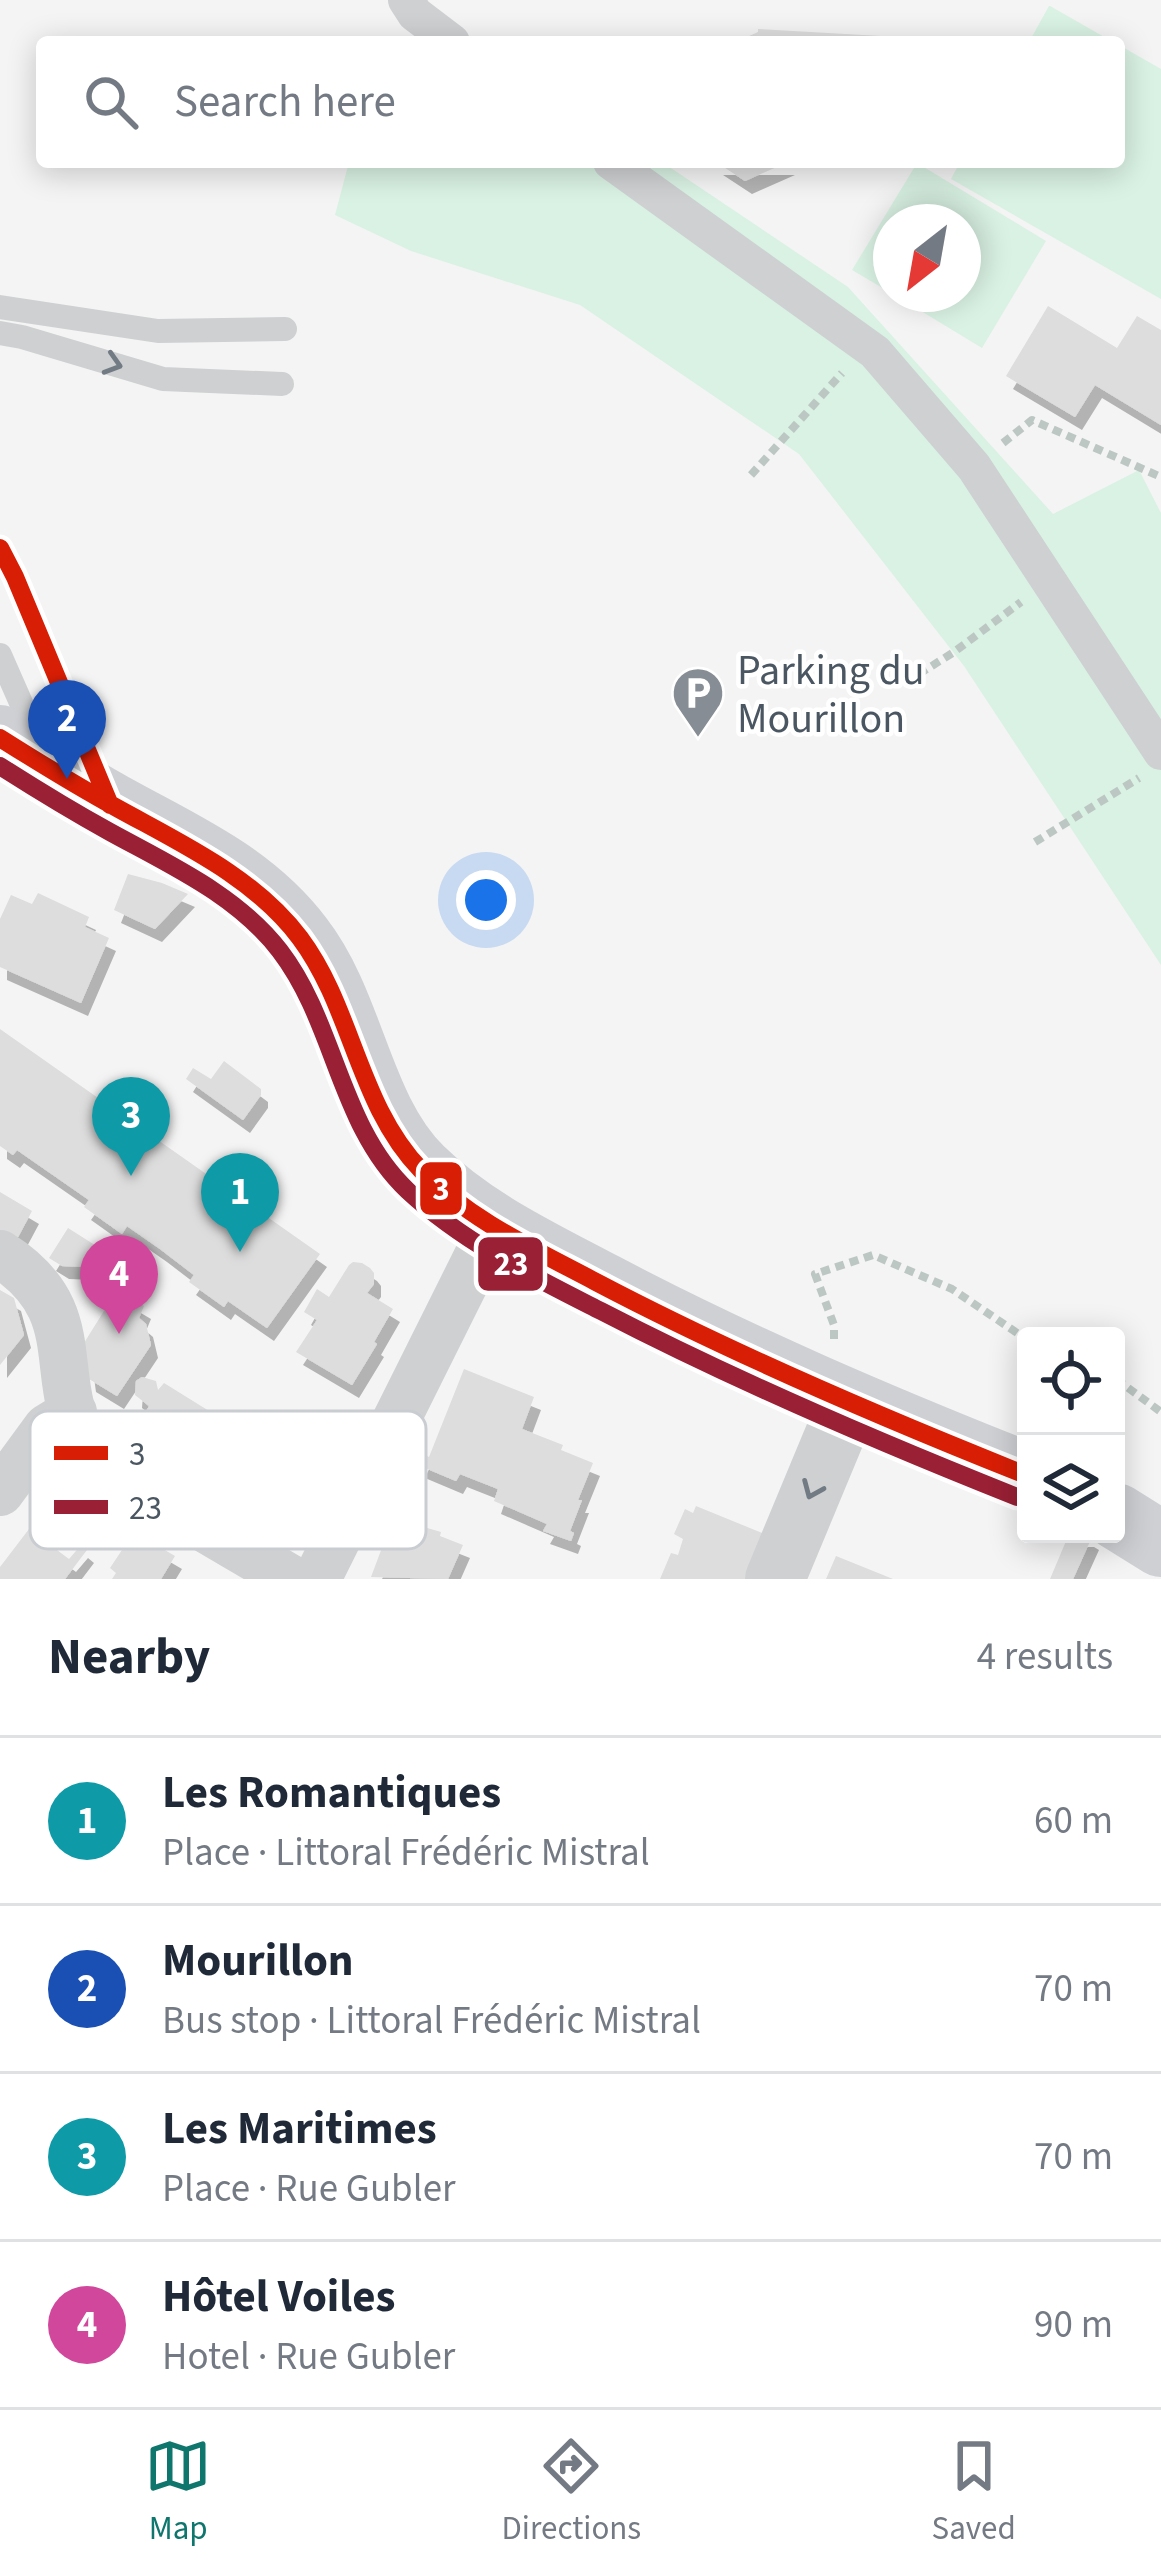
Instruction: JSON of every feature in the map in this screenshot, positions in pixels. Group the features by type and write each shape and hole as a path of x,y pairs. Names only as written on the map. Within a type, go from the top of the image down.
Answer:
{"main road":[{"path":"25,754 233,872 262,896 301,938 401,1146 432,1180 493,1226 703,1336 1017,1471"},
{"path":"1125,1522 1161,1544"}],"street":[{"path":"406,0 415,14 444,36"},
{"path":"619,168 867,344 974,467 1050,580 1152,764"},
{"path":"401,1411 493,1226"},
{"path":"0,1254 28,1273 55,1314 73,1411"},
{"path":"775,1579 849,1401"},
{"path":"0,1492 30,1451"},
{"path":"240,1549 291,1579"},
{"path":"317,1579 332,1549"}],"lane":[{"path":"0,307 158,331 285,329"},
{"path":"0,333 163,379 282,384"},
{"path":"0,548 110,805"},
{"path":"0,655 25,754"}],"path":[{"path":"752,475 867,344"},
{"path":"974,467 1032,420 1161,477"},
{"path":"920,674 1050,580"},
{"path":"1035,842 1152,764"},
{"path":"849,1401 833,1366 834,1325 815,1274 873,1255 952,1289 1017,1333"},
{"path":"1125,1386 1161,1412"}],"green space":[{"path":"1050,6 1102,36 1032,36"},
{"path":"1125,48 1161,69 1161,299 951,179 957,168 1125,168"},
{"path":"347,168 671,168 848,287 1053,514 1139,470 1161,513 1161,965 964,666 799,454 580,305 411,251 335,215"},
{"path":"914,168 925,168 1046,241 982,348 923,312 981,312 981,204 892,204"},
{"path":"873,235 873,282 852,270"}],"building":[{"path":"758,29 881,36 749,36"},
{"path":"725,168 774,168 745,181"},
{"path":"1048,306 1117,348 1137,316 1161,330 1161,425 1095,385 1075,417 1006,376"},
{"path":"128,874 188,894 155,929 114,910"},
{"path":"38,893 89,917 85,927 109,938 81,1003 0,967 0,919 11,895 32,904"},
{"path":"0,1029 320,1254 267,1328 228,1301 224,1307 189,1282 194,1275 160,1249 127,1226 122,1234 84,1207 89,1200 17,1150 13,1155 0,1146"},
{"path":"224,1061 261,1089 243,1120 186,1079 193,1068 211,1079"},
{"path":"0,1192 32,1211 17,1239 0,1230"},
{"path":"68,1228 98,1247 87,1267 62,1266 49,1258"},
{"path":"353,1262 374,1273 374,1284 367,1293 393,1309 352,1385 296,1352 317,1320 304,1312 317,1289 329,1297"},
{"path":"0,1290 14,1298 24,1335 0,1365"},
{"path":"117,1290 144,1306 139,1318 146,1324 151,1345 117,1396 89,1379 84,1343"},
{"path":"464,1369 534,1397 522,1429 593,1463 578,1500 582,1500 571,1541 543,1531 547,1524 494,1501 498,1489 460,1474 456,1481 426,1468"},
{"path":"142,1377 156,1381 158,1390 164,1383 209,1411 146,1411 149,1406 135,1395 136,1381"},
{"path":"696,1506 767,1535 749,1579 660,1579 671,1553 678,1555 683,1539 674,1534 685,1509 693,1513"},
{"path":"426,1528 463,1545 448,1579 371,1577 382,1549 426,1549"},
{"path":"29,1529 30,1549 56,1549 69,1559 78,1549 87,1550 65,1579 0,1579 0,1567"},
{"path":"1065,1543 1089,1543 1073,1579 1050,1579"},
{"path":"123,1549 163,1549 175,1556 161,1579 112,1579 116,1573 110,1568"},
{"path":"836,1556 893,1579 826,1579"}],"transit line":[{"name":"3","path":"0,548 110,805"},
{"name":"3","path":"0,738 216,864 282,916 318,966 369,1087 400,1144 460,1204 527,1246 701,1335 1017,1471"},
{"name":"23","path":"0,766 201,883 263,931 299,980 352,1106 385,1165 452,1227 525,1272 703,1362 1017,1497"}],"place":[{"name":"Parking du Mourillon","path":"698,739"},
{"name":"Mourillon","path":"67,779"},
{"name":"Les Maritimes","path":"131,1176"},
{"name":"Les Romantiques","path":"240,1252"},
{"name":"Hôtel Voiles","path":"119,1334"}]}
